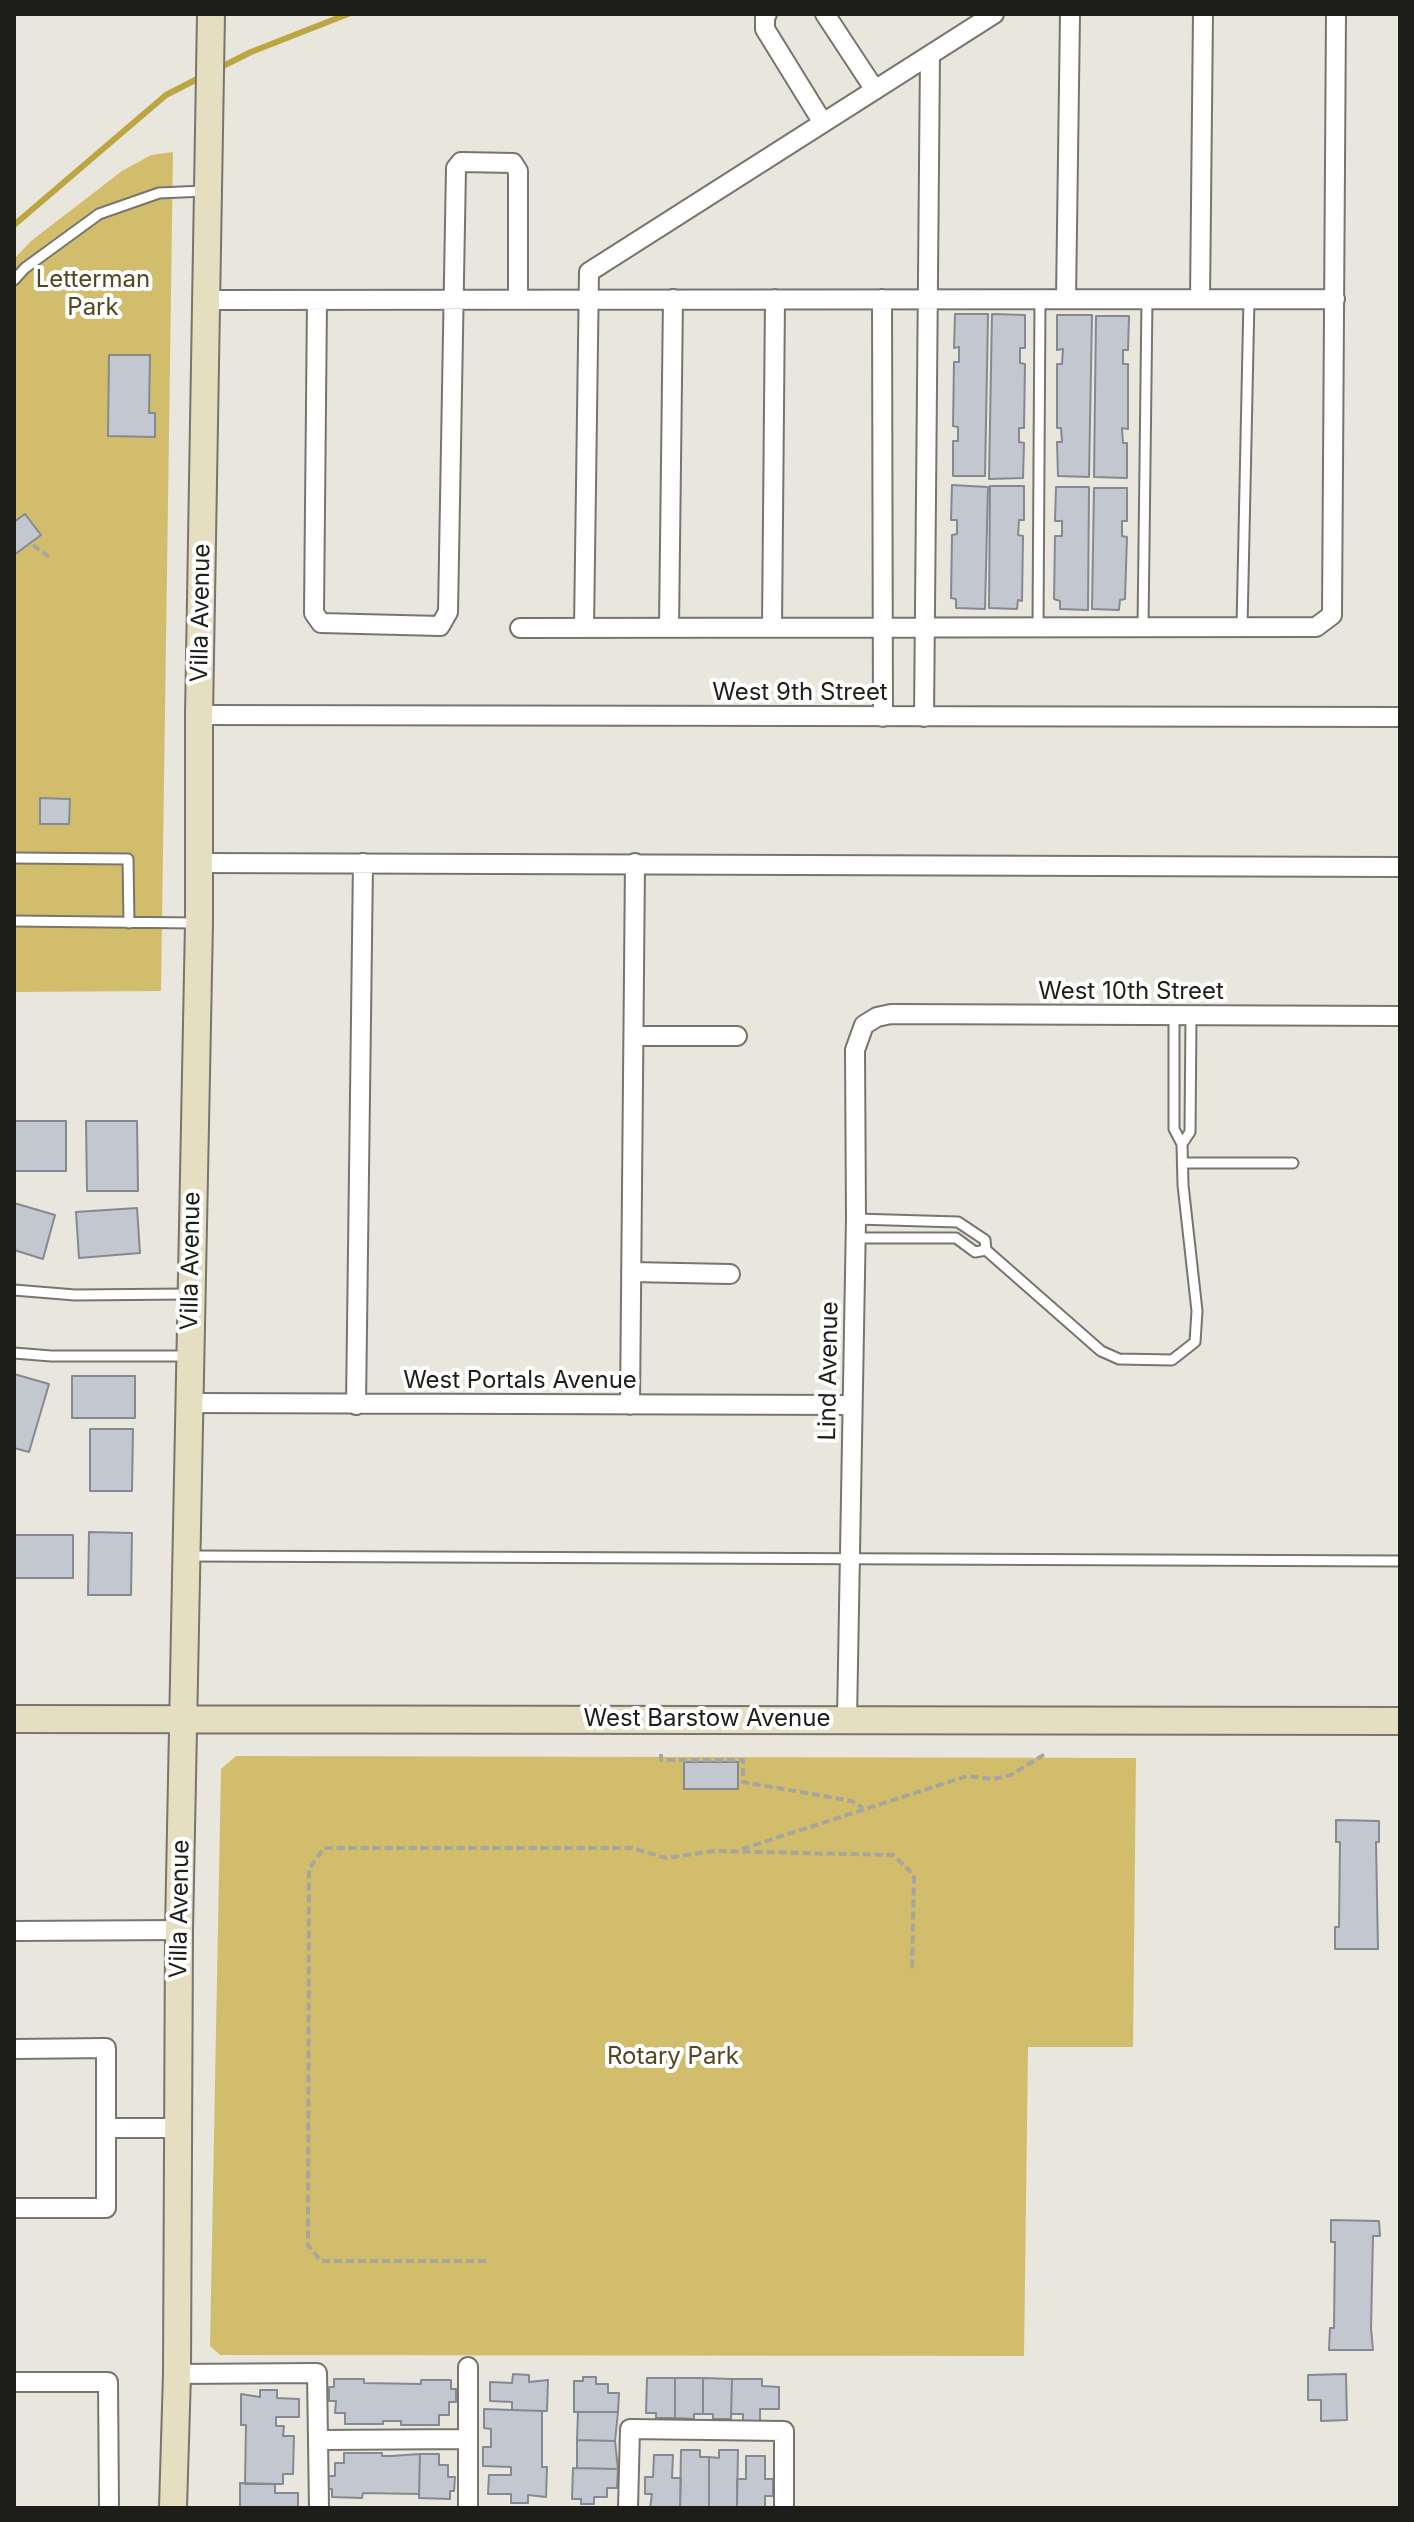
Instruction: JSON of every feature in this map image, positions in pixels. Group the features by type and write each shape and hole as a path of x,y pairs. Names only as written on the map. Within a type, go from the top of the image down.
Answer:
{"main road":[{"name":"Villa Avenue","path":"173,2508 177,2374 179,1930 199,923 199,715 210,20"},
{"name":"West Barstow Avenue","path":"14,1719 1400,1721"}],"street":[{"path":"767,14 765,29 823,123"},
{"path":"825,14 875,90"},
{"path":"584,628 589,272 994,14"},
{"path":"1066,299 1070,14"},
{"path":"1200,299 1203,14"},
{"path":"520,628 1316,627 1332,615 1336,14"},
{"path":"924,717 930,55"},
{"path":"317,300 314,613 321,623 440,626 448,612 456,168 461,162 513,163 518,171 518,299"},
{"path":"669,627 673,299"},
{"path":"772,627 775,299"},
{"path":"882,299 883,717"},
{"path":"206,300 1335,299"},
{"name":"West 9th Street","path":"199,715 1400,717"},
{"path":"198,863 1400,867"},
{"path":"356,1405 363,863"},
{"path":"630,1405 635,863"},
{"name":"West 10th Street","path":"864,1025 877,1017 891,1014 1400,1016"},
{"name":"Lind Avenue","path":"847,1719 856,1229 855,1050 864,1025"},
{"path":"634,1036 737,1036"},
{"path":"631,1272 730,1274"},
{"name":"West Portals Avenue","path":"188,1403 852,1405"},
{"path":"14,1931 179,1930"},
{"path":"14,2049 106,2048 106,2208 14,2208"},
{"path":"106,2128 178,2128"},
{"path":"468,2367 468,2508"},
{"path":"177,2374 317,2373 319,2508"},
{"path":"14,2382 108,2382 109,2508"},
{"path":"628,2508 630,2429 784,2431 784,2508"},
{"path":"320,2440 468,2439"}],"lane":[{"path":"14,280 25,268 99,214 159,193 208,190"},
{"path":"1038,626 1040,299"},
{"path":"1143,627 1147,299"},
{"path":"1242,627 1249,299"},
{"path":"14,858 128,859 129,923"},
{"path":"14,921 199,923"},
{"path":"1182,1016 1190,1132 1182,1144"},
{"path":"856,1229 958,1222 985,1240 986,1250 1101,1351 1119,1359 1172,1360 1195,1342 1197,1311 1182,1144 1174,1129 1182,1016"},
{"path":"1183,1163 1293,1163"},
{"path":"856,1229 956,1238 975,1252 986,1250"},
{"path":"14,1290 75,1295 191,1293"},
{"path":"14,1353 189,1356"},
{"path":"186,1556 1400,1561"}],"path":[{"path":"33,545 49,557"},
{"path":"661,1754 661,1760 743,1760 743,1782 852,1801 863,1808"},
{"path":"736,1851 967,1776 993,1779 1011,1775 1045,1754"},
{"path":"486,2261 321,2261 308,2245 309,1869 324,1848 632,1848 666,1858 714,1851 893,1855 914,1875 912,1972"}],"green space":[{"name":"Letterman Park","path":"173,152 161,991 14,992 14,259 31,241 122,171 151,155"},
{"name":"Rotary Park","path":"236,1756 1136,1758 1133,2047 1028,2047 1024,2356 220,2355 210,2346 221,1769"}],"building":[{"path":"955,314 988,314 985,476 953,476 953,441 958,441 958,427 953,426 954,362 959,362 959,347 954,348"},
{"path":"992,314 1025,315 1025,348 1020,348 1020,363 1025,364 1024,428 1019,428 1019,442 1024,443 1023,478 989,479"},
{"path":"1057,315 1092,315 1089,477 1058,476 1057,442 1062,442 1061,428 1057,428 1057,364 1062,364 1063,349 1057,350"},
{"path":"1096,316 1129,316 1128,350 1123,350 1123,364 1128,364 1128,429 1122,428 1123,443 1127,443 1127,478 1094,477"},
{"path":"109,355 150,355 149,413 155,413 155,437 108,436"},
{"path":"952,485 988,487 985,609 956,608 956,599 951,598 952,535 957,534 957,520 951,520"},
{"path":"990,486 1024,486 1024,520 1019,520 1018,535 1023,536 1022,601 1018,600 1017,609 989,608"},
{"path":"1056,487 1089,487 1088,610 1060,609 1060,601 1054,599 1055,536 1062,536 1062,521 1055,521"},
{"path":"1094,488 1127,488 1127,521 1122,521 1122,536 1127,537 1125,599 1120,600 1119,610 1092,609"},
{"path":"25,514 41,535 14,555 14,522"},
{"path":"40,798 70,799 69,824 40,824"},
{"path":"14,1121 66,1121 66,1171 14,1171"},
{"path":"86,1121 137,1121 138,1191 87,1191"},
{"path":"14,1203 55,1215 43,1259 14,1250"},
{"path":"137,1208 140,1253 79,1258 76,1212"},
{"path":"14,1374 49,1384 29,1452 14,1448"},
{"path":"72,1376 135,1376 135,1418 72,1418"},
{"path":"90,1429 133,1429 132,1491 90,1491"},
{"path":"89,1532 132,1533 131,1595 88,1595"},
{"path":"14,1535 73,1535 73,1578 14,1578"},
{"path":"684,1762 738,1762 738,1789 684,1789"},
{"path":"1336,1820 1379,1821 1379,1842 1376,1842 1378,1949 1335,1949 1335,1927 1339,1927 1340,1842 1336,1842"},
{"path":"1331,2220 1379,2221 1380,2236 1373,2236 1373,2350 1329,2350 1330,2328 1334,2328 1335,2242 1331,2242"},
{"path":"513,2374 529,2375 529,2382 548,2380 547,2411 512,2410 512,2402 490,2401 490,2382 512,2383"},
{"path":"1346,2374 1347,2420 1321,2421 1321,2400 1308,2400 1308,2375"},
{"path":"583,2377 596,2377 596,2384 608,2384 608,2393 619,2393 618,2412 574,2412 574,2381 583,2381"},
{"path":"647,2378 675,2378 675,2418 656,2418 656,2413 646,2413"},
{"path":"675,2378 703,2378 703,2414 694,2414 694,2419 675,2418"},
{"path":"703,2378 732,2379 731,2419 713,2419 713,2414 703,2414"},
{"path":"334,2379 421,2384 421,2380 451,2380 451,2389 456,2389 456,2402 449,2402 449,2415 439,2415 439,2425 401,2425 401,2421 345,2424 345,2413 335,2413 336,2401 329,2401 329,2387 334,2387"},
{"path":"732,2379 762,2379 762,2386 779,2387 779,2409 760,2409 760,2424 743,2424 743,2414 731,2414"},
{"path":"260,2390 277,2390 277,2398 299,2399 299,2417 276,2417 276,2426 284,2426 283,2436 294,2436 293,2474 283,2474 283,2484 245,2484 246,2425 241,2425 241,2394 260,2397"},
{"path":"484,2409 542,2411 542,2467 547,2467 546,2497 528,2495 528,2503 511,2503 511,2494 488,2494 489,2475 511,2475 511,2467 483,2466 483,2447 491,2447 491,2429 484,2428"},
{"path":"578,2412 618,2412 615,2441 577,2440"},
{"path":"577,2440 615,2441 618,2469 577,2468"},
{"path":"681,2450 700,2450 700,2457 709,2457 709,2508 680,2508"},
{"path":"719,2450 738,2450 737,2508 709,2508 709,2457 719,2458"},
{"path":"344,2453 382,2453 382,2456 420,2454 419,2494 363,2493 362,2498 332,2497 332,2489 327,2489 328,2476 335,2476 335,2463 344,2463"},
{"path":"420,2454 439,2454 439,2465 448,2465 448,2477 455,2477 450,2499 419,2498"},
{"path":"654,2455 673,2455 672,2478 681,2478 680,2508 650,2508 652,2494 645,2494 645,2477 653,2477"},
{"path":"746,2456 765,2456 765,2479 773,2479 773,2496 765,2496 767,2508 737,2508 737,2479 746,2479"},
{"path":"573,2468 618,2469 617,2488 607,2488 607,2497 594,2497 594,2504 581,2504 581,2499 572,2499"},
{"path":"240,2483 275,2484 275,2493 298,2493 298,2508 240,2508"}],"waterway":[{"path":"219,68 251,52 348,14"},
{"path":"14,225 166,95 201,77"}]}
